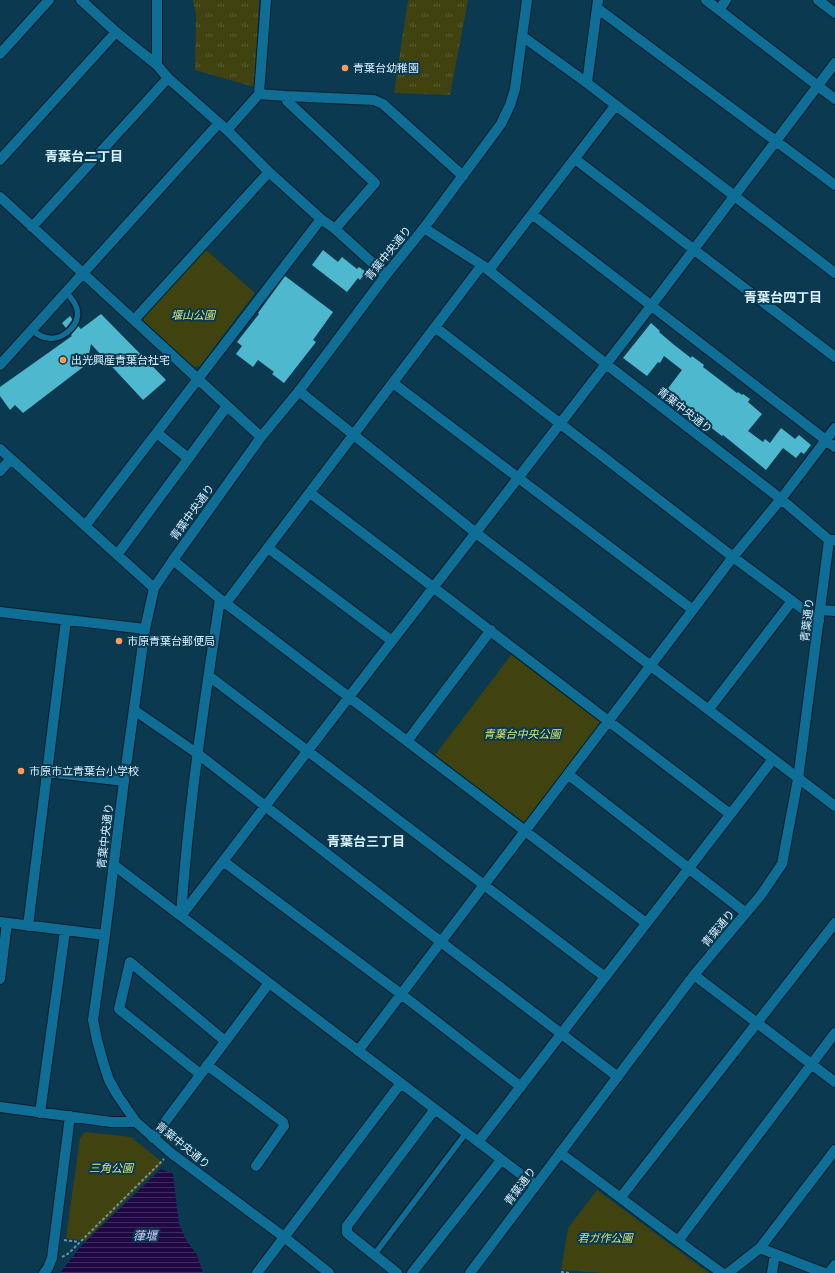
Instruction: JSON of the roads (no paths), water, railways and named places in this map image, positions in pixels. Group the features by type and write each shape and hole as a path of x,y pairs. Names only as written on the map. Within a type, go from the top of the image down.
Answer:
{"street":[{"path":"0,54 49,0"},
{"path":"82,0 116,32 157,65 168,78 223,126 269,172 386,275"},
{"path":"157,0 157,65"},
{"path":"0,365 223,126 259,94 266,0"},
{"path":"424,228 501,124 510,105 515,89 526,0"},
{"path":"706,0 835,99"},
{"path":"719,10 726,0"},
{"path":"818,0 835,13"},
{"path":"587,83 597,4"},
{"path":"597,4 835,185"},
{"path":"0,160 116,32"},
{"path":"522,36 587,83 835,273"},
{"path":"181,916 349,696 652,306 835,63"},
{"path":"32,227 168,78"},
{"path":"259,94 374,100 383,104 463,176"},
{"path":"286,96 287,101 375,183 334,229"},
{"path":"181,916 183,880 198,754 209,676 223,601 268,548 435,327 532,214 616,106"},
{"path":"575,159 835,357"},
{"path":"134,320 269,172"},
{"path":"0,197 261,437"},
{"path":"532,214 835,447"},
{"path":"85,526 322,219"},
{"name":"青葉中央通り","path":"329,1273 284,1237 171,1153 136,1122 109,1080 97,1040 93,1020 145,629 154,588 172,560 261,437 424,228 486,267 606,364 832,540"},
{"path":"435,327 733,557 819,621"},
{"path":"393,383 694,610"},
{"path":"298,391 354,434 476,533 652,665 835,806"},
{"path":"117,555 227,406"},
{"path":"358,1051 733,557 781,499 835,428"},
{"path":"157,433 188,458"},
{"path":"0,450 154,588"},
{"path":"0,470 11,459"},
{"path":"310,493 730,814"},
{"name":"青葉通り","path":"470,1273 694,975 761,895 782,864 798,779 820,610 832,540"},
{"path":"268,548 392,641"},
{"path":"172,560 223,601 408,740 646,923"},
{"path":"709,709 792,600"},
{"path":"820,610 835,611"},
{"path":"0,612 145,629"},
{"path":"28,926 66,620"},
{"path":"408,740 491,630"},
{"path":"209,676 605,978"},
{"path":"134,710 198,754 441,942 618,1076"},
{"path":"478,1142 773,759"},
{"path":"47,772 124,780"},
{"path":"569,775 746,913"},
{"path":"223,861 401,994 521,1087"},
{"path":"114,865 535,1185"},
{"path":"0,979 4,923 105,936"},
{"path":"621,1197 835,923"},
{"path":"40,1113 65,931"},
{"path":"200,1074 119,1008 130,962 225,1041"},
{"path":"694,975 835,1082"},
{"path":"153,1138 268,983"},
{"path":"678,1241 835,1033"},
{"path":"207,1065 283,1122 284,1126 256,1166"},
{"path":"257,1273 401,1084"},
{"path":"0,1107 112,1122 136,1122"},
{"path":"398,1273 347,1233 347,1226 435,1109"},
{"path":"44,1273 52,1258 70,1116"},
{"path":"728,1273 760,1248 835,1150"},
{"path":"560,1153 722,1273"},
{"path":"412,1273 501,1160"},
{"path":"760,1248 824,1273"},
{"path":"772,1273 775,1254"},
{"path":"829,1273 835,1264"}],"lane":[{"path":"32,330 39,336 50,339 60,336 71,329 78,317 75,304 67,293"},
{"path":"374,1255 466,1133"}],"water":[{"name":"葎堰","path":"161,1169 173,1174 179,1224 186,1240 197,1255 203,1273 60,1273 81,1246"}],"place":[{"name":"青葉台幼稚園","path":"345,68"},
{"name":"出光興産青葉台社宅","path":"63,360"},
{"name":"市原青葉台郵便局","path":"119,641"},
{"name":"市原市立青葉台小学校","path":"21,771"}],"district":[{"name":"青葉台二丁目","path":"84,156"},
{"name":"青葉台四丁目","path":"783,297"},
{"name":"青葉台三丁目","path":"366,841"}],"park label":[{"name":"堰山公園","path":"193,315"},
{"name":"青葉台中央公園","path":"522,734"},
{"name":"三角公園","path":"111,1168"},
{"name":"君ガ作公園","path":"605,1238"}]}
